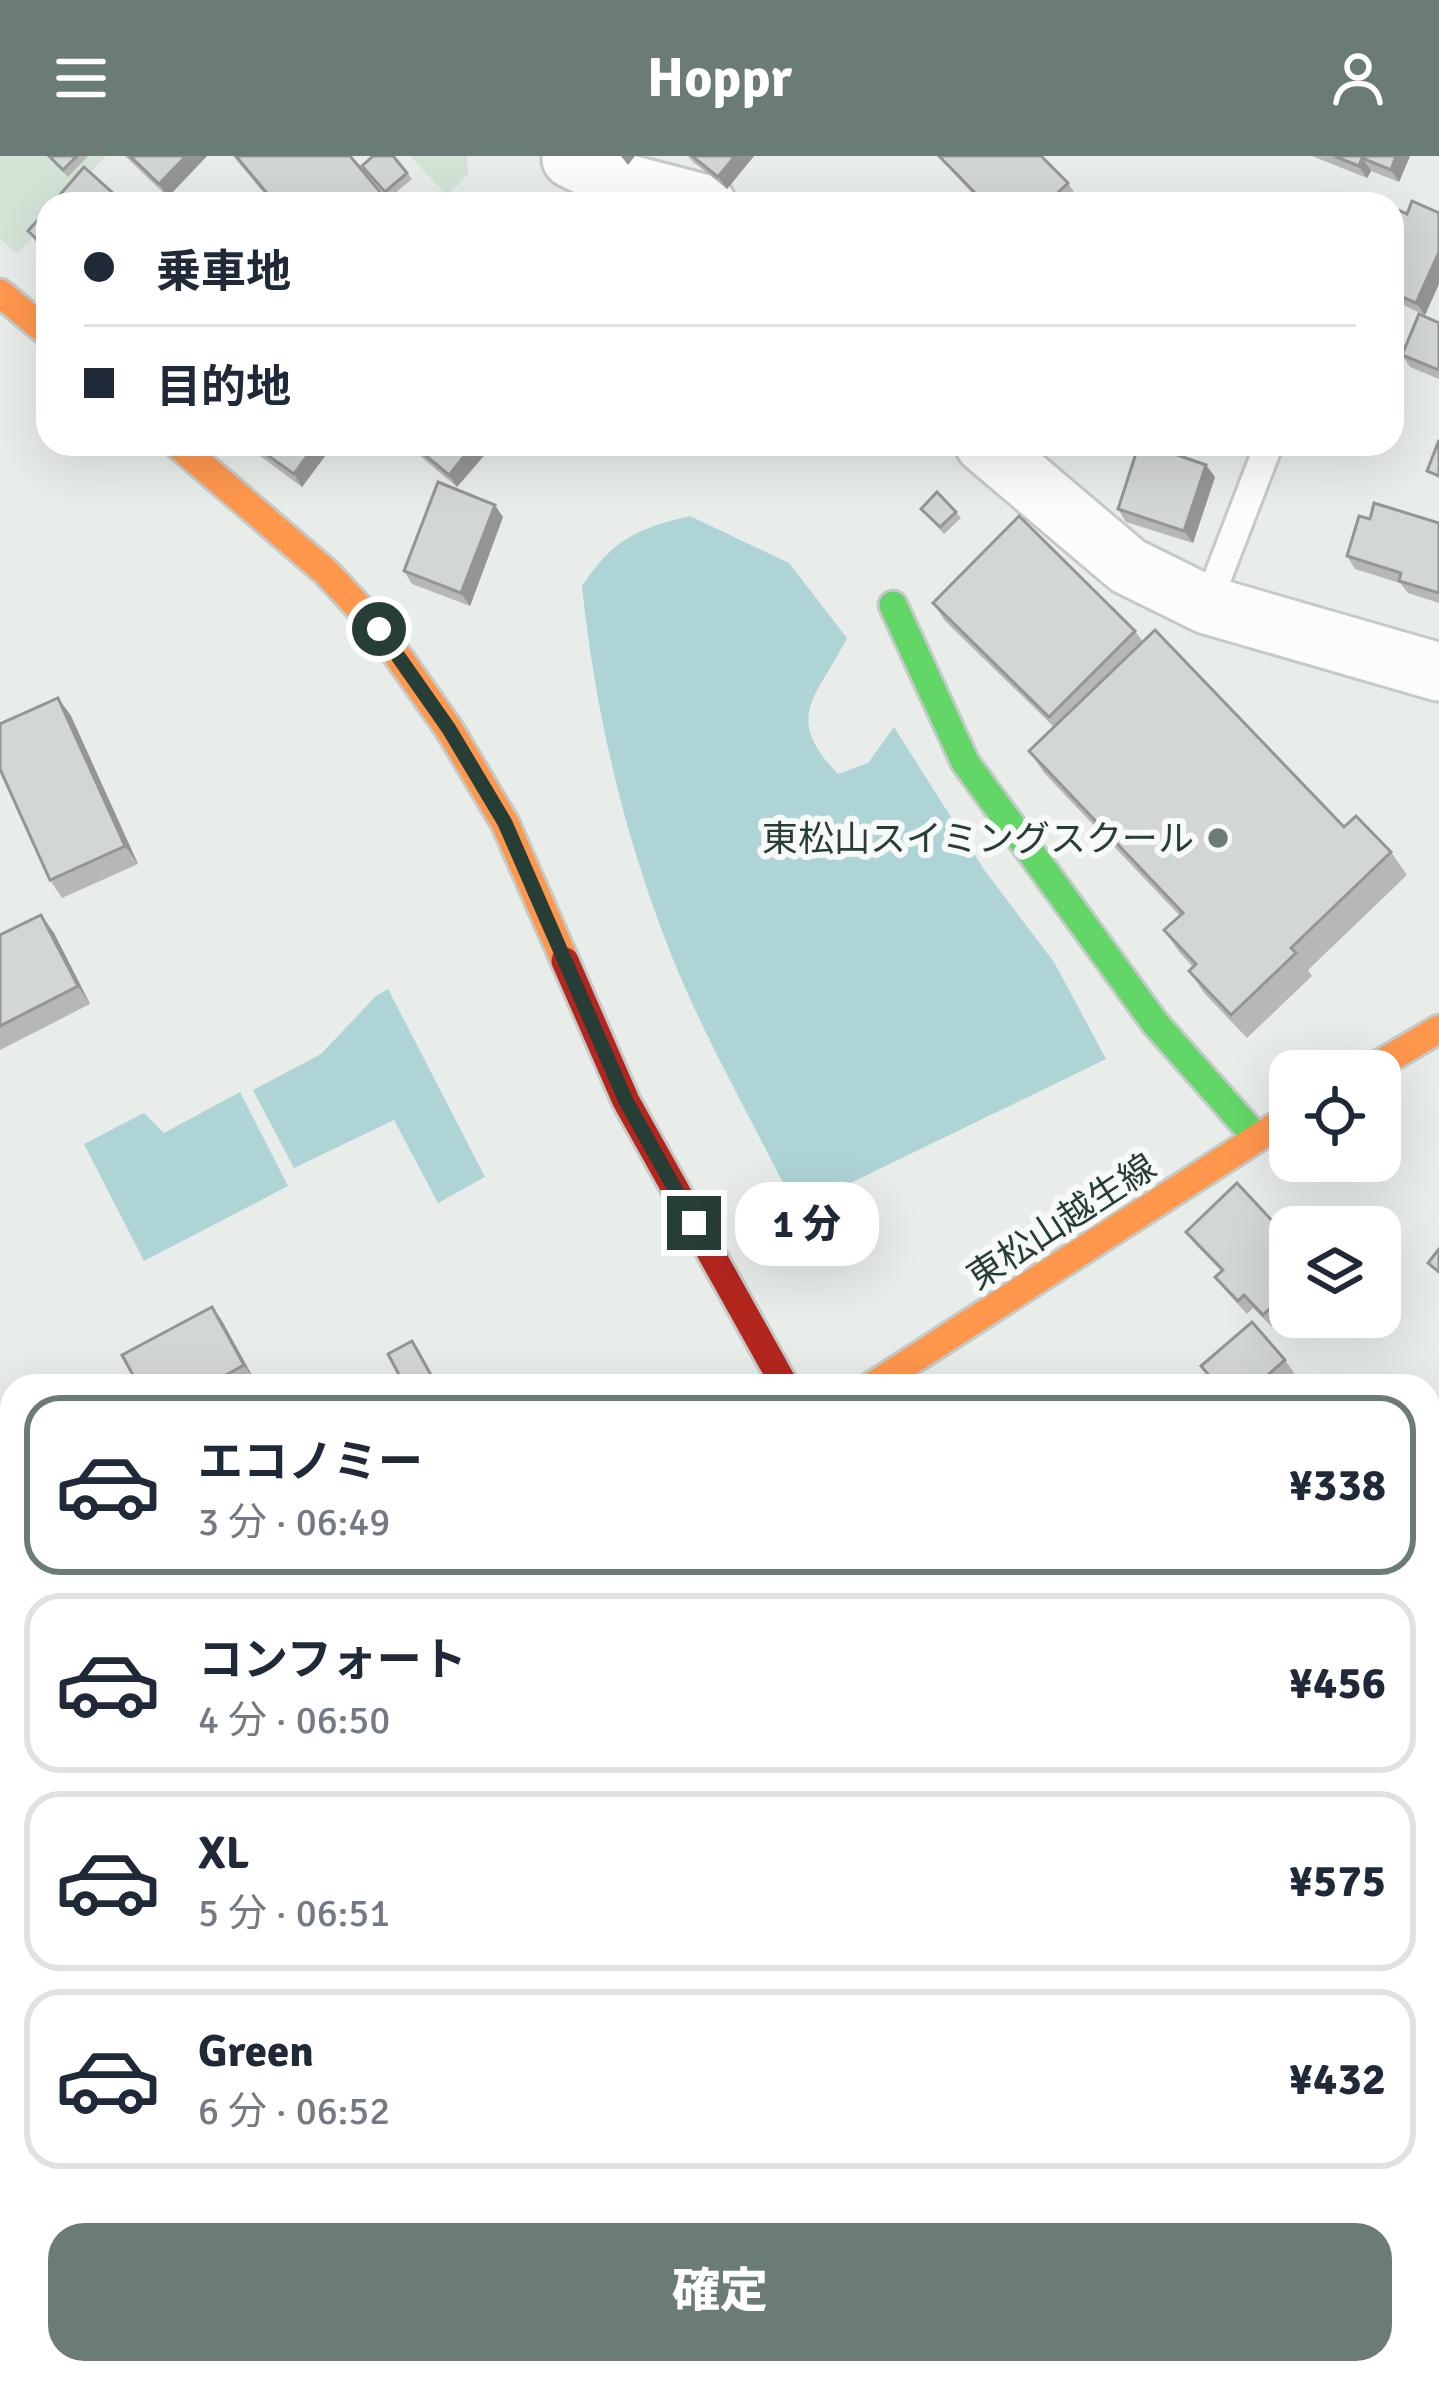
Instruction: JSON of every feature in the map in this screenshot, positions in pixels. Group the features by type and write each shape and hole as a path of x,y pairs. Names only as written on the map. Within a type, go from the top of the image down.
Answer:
{"main road":[{"path":"0,293 36,324"},
{"path":"191,456 326,572 379,629 449,729 505,823 626,1101 778,1374"},
{"path":"893,605 964,762 1155,1023 1256,1137"},
{"path":"1401,1051 1439,1029"},
{"name":"東松山越生線","path":"891,1374 1269,1129"}],"street":[{"path":"571,159 648,171 686,192"},
{"path":"998,456 1128,566 1207,605 1439,672"}],"lane":[{"path":"1207,605 1264,456"}],"green space":[{"path":"0,156 106,156 73,192 36,192 36,233 17,254 0,239"},
{"path":"410,156 467,156 468,174 451,192 443,192"}],"water":[{"path":"690,516 789,563 847,638 810,707 808,721 821,754 838,774 868,763 894,727 985,871 1054,962 1106,1059 805,1205 785,1187 669,949 625,815 595,679 582,586 604,557 627,539"},
{"path":"388,989 485,1177 438,1203 394,1120 294,1168 253,1090 321,1054"},
{"path":"240,1092 288,1186 144,1261 84,1144 144,1113 164,1133"}],"building":[{"path":"49,156 77,156 63,170"},
{"path":"130,156 186,156 159,184"},
{"path":"236,156 350,156 380,192 266,192"},
{"path":"373,156 393,156 407,173 385,192 362,166"},
{"path":"692,156 735,156 718,177"},
{"path":"939,156 1041,156 1068,183 1059,192 974,192"},
{"path":"1334,156 1396,156 1391,170 1362,158 1359,166"},
{"path":"84,167 112,192 62,192"},
{"path":"1412,201 1439,213 1439,252 1416,303 1404,298 1407,214"},
{"path":"1419,314 1439,323 1439,370 1404,356"},
{"path":"1439,440 1439,476 1427,471"},
{"path":"269,456 307,456 294,474"},
{"path":"426,456 464,456 449,475"},
{"path":"1135,456 1180,456 1206,465 1184,531 1118,509"},
{"path":"438,482 495,505 461,593 404,571"},
{"path":"937,492 956,512 940,527 921,509"},
{"path":"1374,503 1439,523 1439,593 1399,581 1401,573 1347,556 1359,516 1370,519"},
{"path":"1019,516 1135,631 1049,717 933,603"},
{"path":"1155,630 1344,827 1356,816 1391,852 1291,948 1296,953 1231,1015 1189,971 1196,964 1164,930 1183,913 1029,751"},
{"path":"58,698 125,846 50,880 0,769 0,724"},
{"path":"41,915 78,986 0,1026 0,935"},
{"path":"1237,1183 1269,1217 1269,1309 1263,1315 1244,1295 1238,1301 1215,1277 1223,1270 1186,1232"},
{"path":"1439,1249 1439,1272 1428,1263"},
{"path":"212,1307 244,1365 228,1374 132,1374 122,1355"},
{"path":"1252,1322 1285,1360 1269,1374 1208,1374 1201,1366"},
{"path":"412,1341 430,1374 399,1374 388,1354"}],"traffic: fast":[{"path":"893,605 965,762 1155,1023 1256,1137"}],"traffic: slow":[{"path":"0,293 36,323"},
{"path":"191,456 326,572 379,629 449,729 505,823 565,961"},
{"path":"1401,1051 1439,1029"},
{"path":"891,1374 1269,1131"}],"traffic: jam":[{"path":"565,961 626,1101 778,1374"}],"place":[{"name":"東松山スイミングスクール","path":"1218,838"}],"route":[{"path":"379,629 449,729 505,823 626,1101 694,1223"}]}
